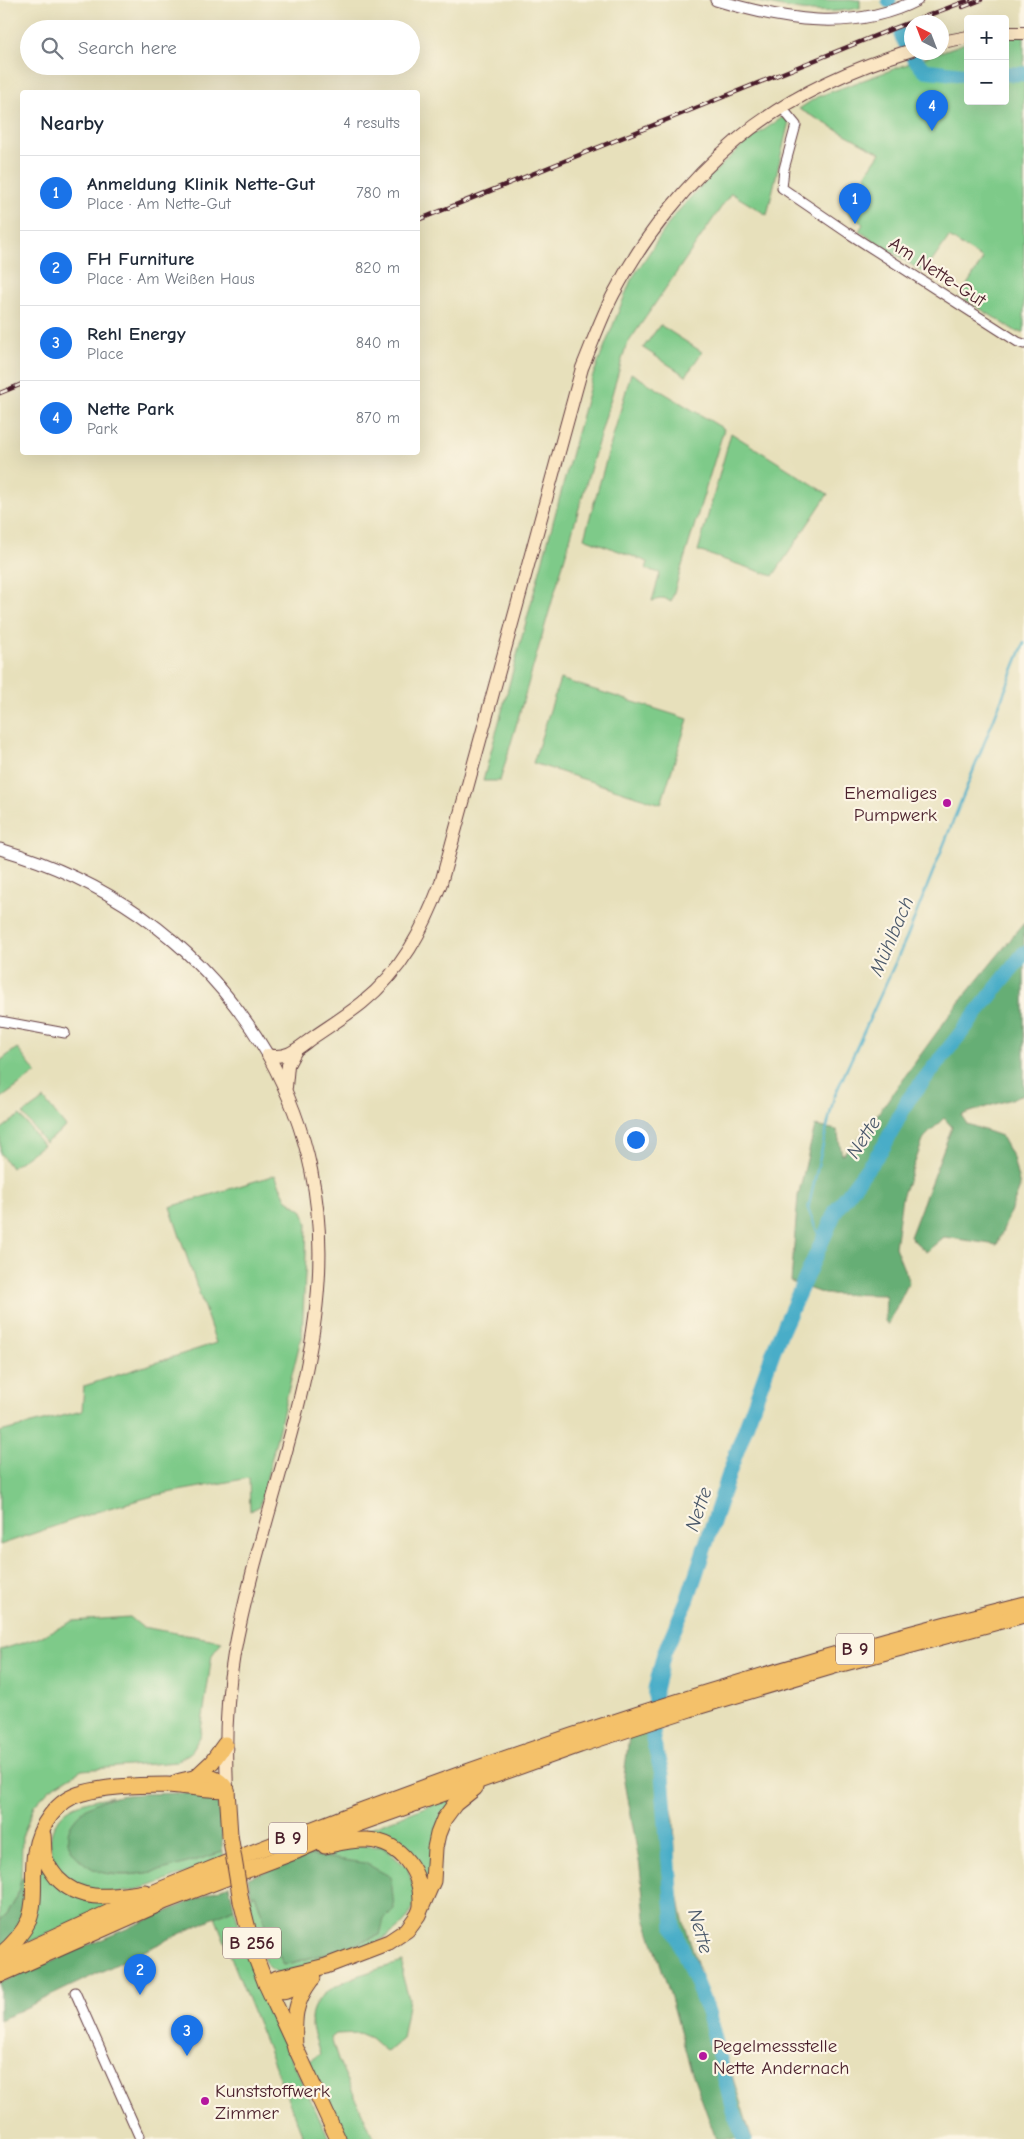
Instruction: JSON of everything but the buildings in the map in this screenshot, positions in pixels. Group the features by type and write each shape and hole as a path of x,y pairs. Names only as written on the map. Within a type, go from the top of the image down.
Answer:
{"main road":[{"path":"1009,33 1024,33"},
{"path":"949,41 964,38"},
{"path":"268,1055 281,1057 296,1050 361,1004 386,980 409,951 428,917 441,883 582,368 613,296 648,238 692,184 738,140 782,108 847,74 904,52"},
{"path":"268,1055 316,1035"},
{"path":"286,1090 288,1065 296,1050"},
{"path":"227,1790 225,1744 228,1698 234,1653 243,1611 308,1364 320,1270 319,1219 314,1180 303,1134 286,1090 268,1055"},
{"name":"B 9","path":"0,1962 161,1890 354,1813 830,1656 1024,1604"},
{"name":"B 9","path":"689,1704 1024,1615"},
{"name":"B 9","path":"0,1974 166,1901 297,1851 358,1824 496,1776 603,1732"},
{"path":"196,1777 212,1762 225,1744"},
{"path":"166,1785 196,1777 209,1776 216,1778 227,1790"},
{"path":"312,1978 280,1992 266,1984 276,1978 326,1966 389,1942 407,1930 421,1909 433,1881 438,1834 444,1819 462,1797 496,1776"},
{"path":"0,1955 20,1933 28,1920 32,1906 35,1851 43,1829 55,1809 69,1798 80,1793 101,1789 166,1785 227,1790"},
{"name":"B 256","path":"227,1790 230,1835 241,1901 254,1953 295,2049 338,2139"},
{"path":"43,1829 45,1859 49,1867 60,1881 76,1891 86,1895 107,1897 161,1890"},
{"path":"297,1851 355,1840 368,1840 387,1845 401,1854 412,1867 420,1891 421,1909"},
{"path":"295,2049 296,2006 312,1978 326,1966"}],"street":[{"path":"716,0 796,18 822,21 845,21 878,16 915,1"},
{"name":"Am Nette-Gut","path":"782,108 796,125 784,169 782,188 848,233 1018,342 1024,344"},
{"path":"0,849 34,859 75,876 115,897 152,922 177,942 217,982 244,1017 268,1055"},
{"path":"0,1021 65,1033"},
{"path":"75,1992 138,2138"}],"green space":[{"path":"751,0 860,0 860,8 818,11 792,9"},
{"path":"1024,34 1024,332 1017,332 960,296 983,259 949,237 924,273 859,231 863,224 847,212 868,181 865,175 880,153 799,109 817,97 919,60 949,60 949,49 964,43 964,105 1009,105 1009,36"},
{"path":"783,117 789,121 767,215 731,193 626,346 500,781 483,781 592,378 631,280 673,217 709,177 745,143"},
{"path":"660,325 702,352 686,376 643,348"},
{"path":"631,373 724,429 671,602 664,598 652,601 660,573 646,569 648,562 584,538"},
{"path":"731,433 828,494 773,576 698,551"},
{"path":"560,679 688,719 661,804 533,763"},
{"path":"1024,923 1024,1095 961,1115 967,1124 1001,1136 1013,1158 1020,1187 997,1245 944,1237 926,1252 910,1237 952,1127 944,1118 924,1138 902,1197 895,1247 909,1282 888,1325 885,1321 886,1295 824,1294 791,1282 798,1196 815,1126 837,1130 842,1155 866,1130 953,1010"},
{"path":"17,1048 36,1073 0,1099 0,1061"},
{"path":"44,1099 66,1127 45,1143 23,1114"},
{"path":"20,1115 43,1145 11,1168 0,1153 0,1130"},
{"path":"275,1175 286,1199 303,1211 307,1223 306,1255 302,1334 260,1506 250,1511 249,1478 157,1495 102,1510 0,1545 0,1432 82,1411 84,1386 216,1343 170,1207"},
{"path":"130,1617 142,1627 222,1641 212,1655 200,1737 190,1753 176,1762 82,1770 50,1789 34,1806 22,1837 21,1880 17,1897 7,1915 0,1921 0,1650 38,1638 73,1621"},
{"path":"657,1730 674,1821 676,1882 682,1916 752,2139 716,2139 690,2067 670,1994 645,1917 640,1867 624,1776 629,1737"},
{"path":"177,1793 205,1795 217,1803 221,1819 223,1852 165,1869 119,1875 100,1872 90,1867 73,1853 69,1846 68,1836 72,1823 93,1804 106,1799 134,1794"},
{"path":"112,1796 92,1805 84,1863 92,1868 114,1875 129,1875 162,1870 223,1852 224,1858 136,1890 108,1893 71,1883 64,1877 51,1852 52,1831 55,1824 65,1812 77,1805"},
{"path":"453,1797 425,1899 415,1863 354,1834"},
{"path":"350,1845 382,1847 408,1868 414,1895 409,1915 397,1929 359,1950 337,1958 278,1973 266,1963 257,1940 248,1898 255,1894 269,1934 284,1965 346,1948 380,1935 331,1857 308,1855"},
{"path":"38,1850 48,1871 119,1903 22,1945 20,1942"},
{"path":"308,1855 365,1863 391,1877 394,1909 384,1919 380,1935 346,1948 284,1965 269,1934 255,1894 251,1896 248,1878"},
{"path":"30,1875 24,1920 0,1950 0,1921 7,1915 17,1897 21,1880 25,1876"},
{"path":"229,1885 234,1908 0,2020 0,1983"},
{"path":"234,1908 258,1987 329,2139 304,2139 215,1917"},
{"path":"403,1962 402,1974 409,1999 402,2039 387,2052 371,2038 359,2033 336,2034 331,2038 337,2057 374,2139 345,2139 309,2061 320,2054 311,2020 314,2008 321,1997 347,1980"}],"waterway":[{"name":"Nette","path":"901,35 913,57 924,70 964,75"},
{"name":"Nette","path":"1009,74 1024,74"},
{"name":"Mühlbach","path":"822,1243 808,1209 834,1097 907,937 1024,643"},
{"name":"Nette","path":"744,2139 732,2107 709,2015 674,1928 662,1774 653,1740 655,1690 664,1653 688,1598 733,1462 776,1344 836,1210 884,1146 908,1100 1024,953"}],"railway":[{"path":"420,219 892,29 969,0"},
{"path":"963,7 981,0"},
{"path":"0,393 20,385"}],"place":[{"name":"Nette Park","path":"932,131"},
{"name":"Anmeldung Klinik Nette-Gut","path":"855,224"},
{"name":"Ehemaliges Pumpwerk","path":"947,803"},
{"name":"FH Furniture","path":"140,1995"},
{"name":"Rehl Energy","path":"187,2056"},
{"name":"Pegelmessstelle Nette Andernach","path":"703,2056"},
{"name":"Kunststoffwerk Zimmer","path":"205,2101"}]}
